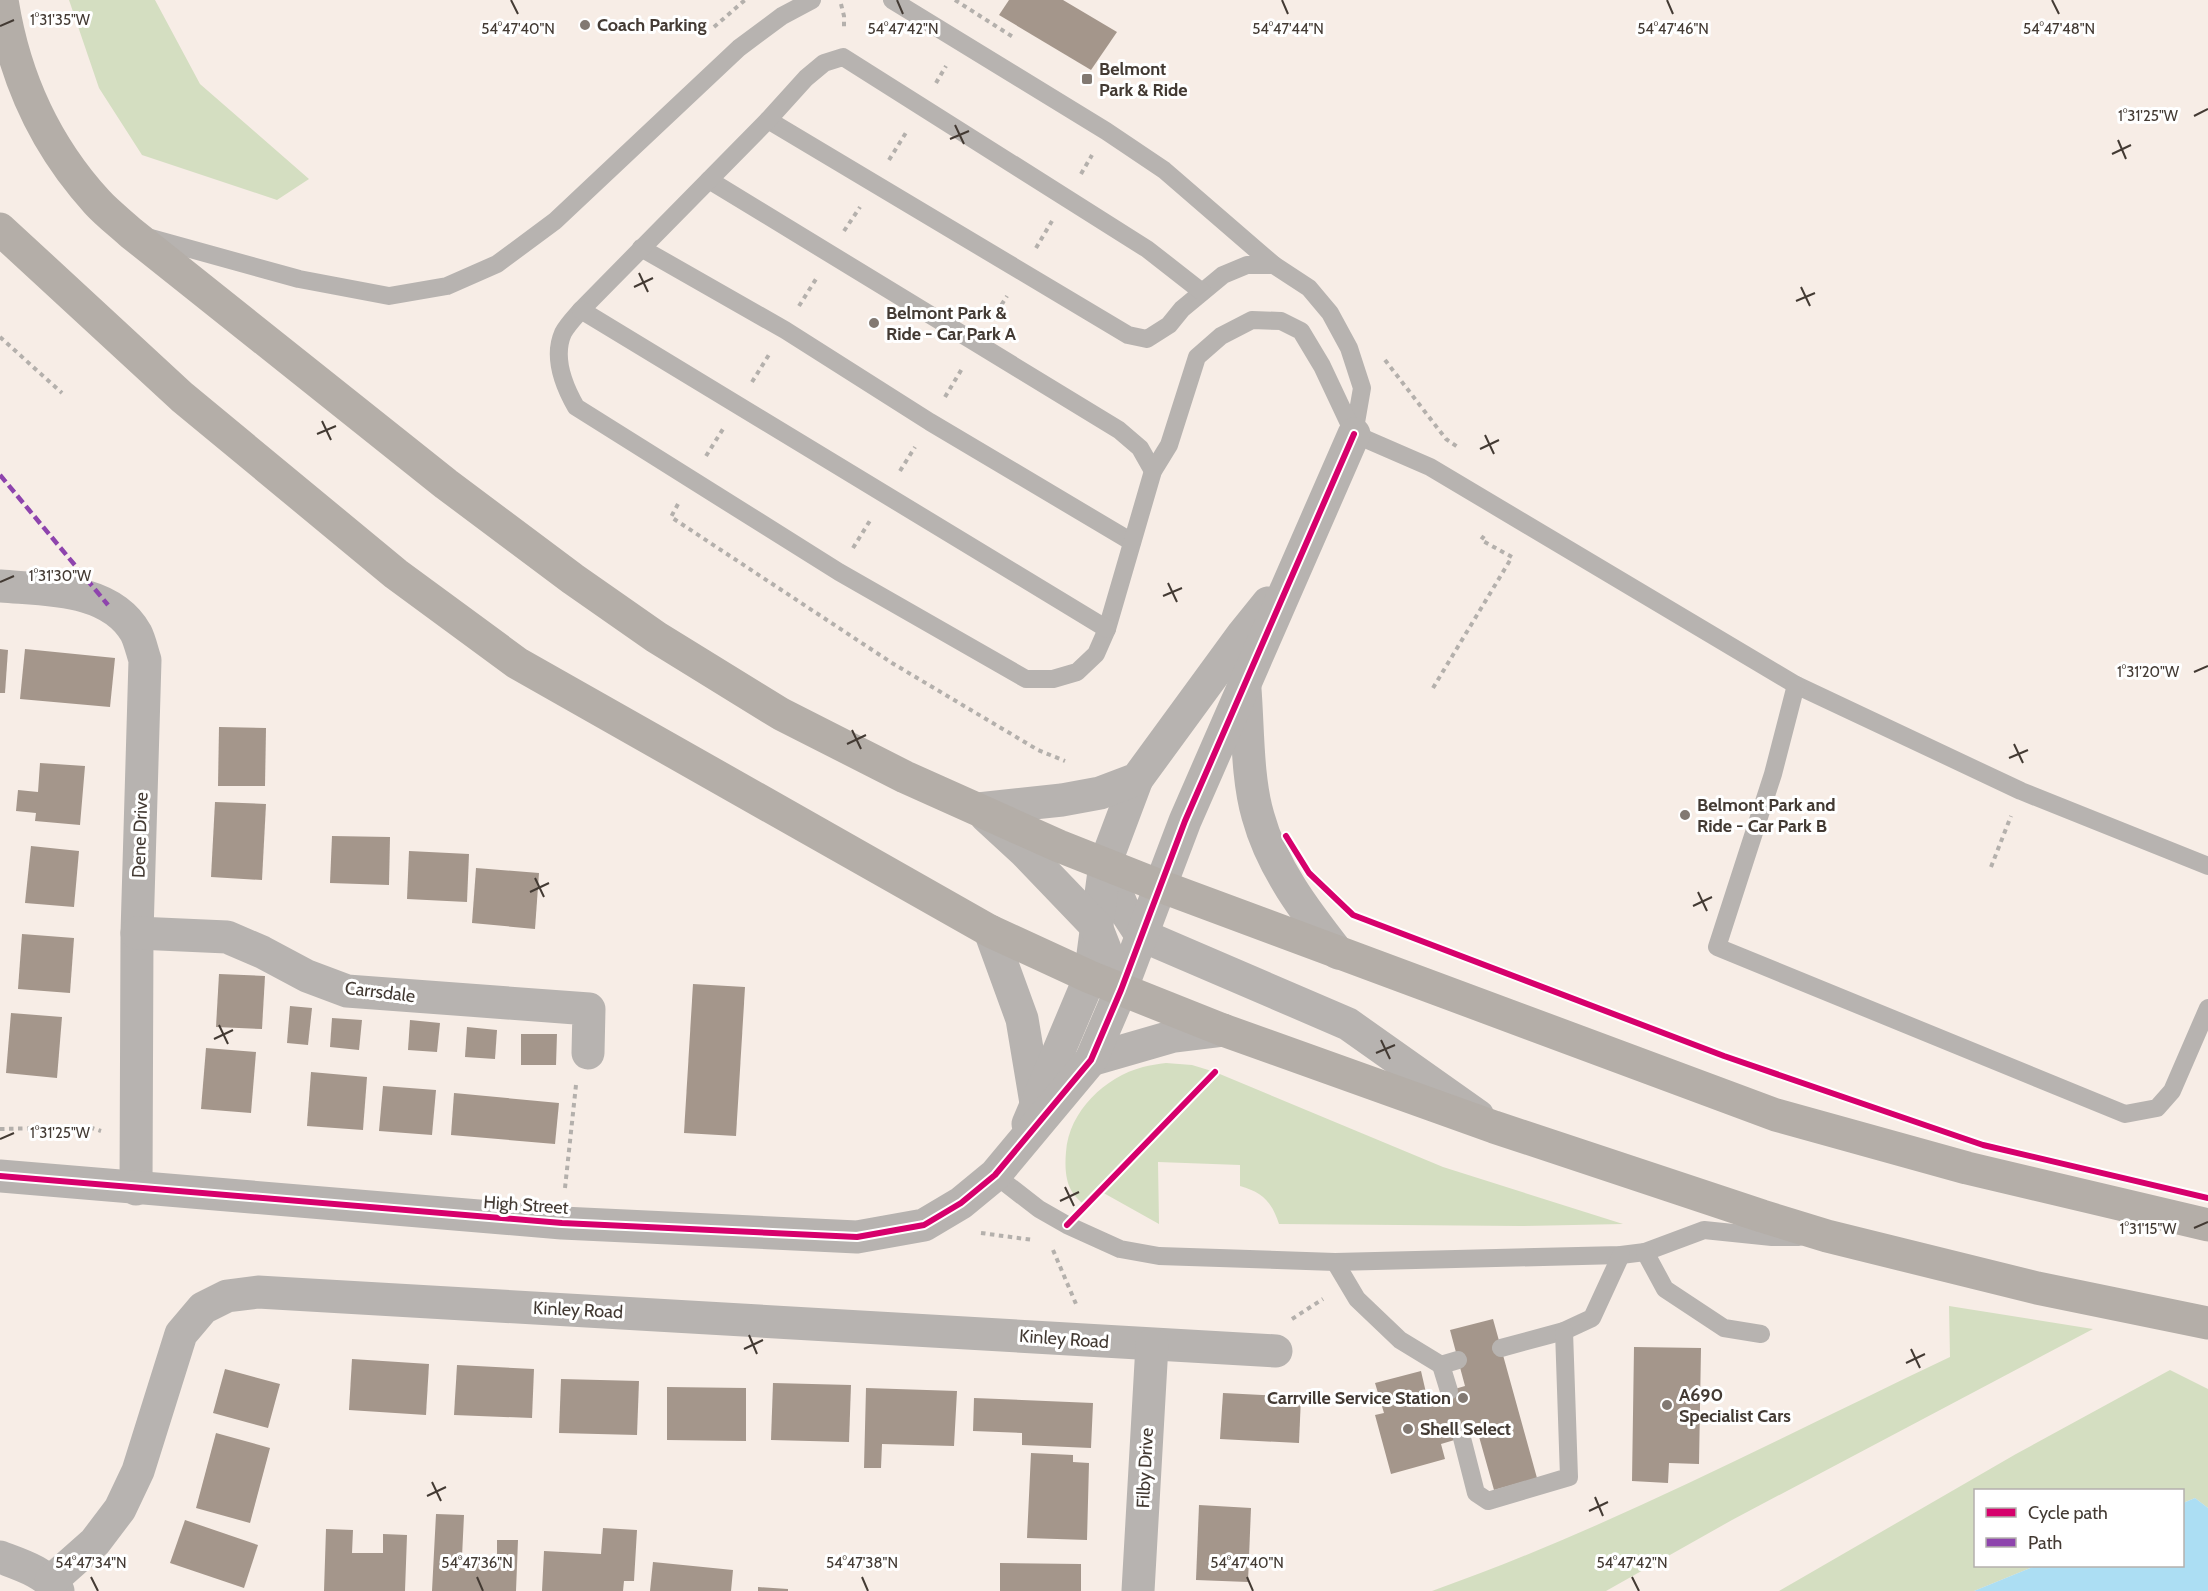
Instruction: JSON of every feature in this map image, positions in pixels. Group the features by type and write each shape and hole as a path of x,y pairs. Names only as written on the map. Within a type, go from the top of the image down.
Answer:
{"highway":[{"path":"2,0 6,26 25,90 56,150 97,202 131,233 446,484 573,579 656,637 781,714 905,777 1059,846 1338,953 1776,1115 1967,1168 2208,1225"},
{"path":"0,229 182,397 396,574 517,663 990,931 1090,977 1223,1030 1494,1127 1827,1236 2037,1288 2208,1323"}],"street":[{"name":"High Street","path":"0,1176 562,1223 857,1237 924,1225 961,1203 995,1175 1091,1060 1121,990 1185,821 1354,434"},
{"path":"1019,1145 1090,977 1105,864 1137,779 1243,634 1292,575"},
{"name":"Dene Drive","path":"0,586 74,593 108,605 125,619 136,633 146,660 137,933 136,1189"},
{"path":"1245,684 1252,777 1258,816 1288,884 1308,915 1338,953"},
{"path":"978,809 1062,800 1100,793 1137,779"},
{"path":"978,809 1024,851 1096,926 1121,990"},
{"path":"1105,864 1122,906 1141,935 1348,1024 1494,1127"},
{"path":"990,931 1022,1019 1036,1103"},
{"name":"Carrsdale","path":"137,933 227,937 262,952 307,976 347,991 590,1010 588,1053"},
{"path":"1091,1060 1174,1036 1223,1030"},
{"name":"Kinley Road","path":"54,1586 95,1542 120,1509 138,1471 180,1334 203,1308 227,1296 258,1292 1276,1351"},
{"name":"Filby Drive","path":"1138,1591 1152,1345"},
{"path":"11,1561 54,1586"}],"lane":[{"path":"131,233 299,279 389,296 447,286 497,264 555,221 739,48 782,16 812,0"},
{"path":"891,0 1106,131 1164,170 1275,265 1309,288 1330,313 1349,348 1362,388 1354,434"},
{"path":"1202,292 1147,249 843,57 824,63 806,78 768,120 581,310 563,334 559,358 564,385 576,407 839,572 1026,680 1053,679 1077,672 1096,654 1107,628 1153,471 1169,445 1197,357 1221,336 1252,320 1281,321 1301,331 1322,366 1354,434 1430,467 1796,685 2021,791 2208,866"},
{"path":"768,120 1128,335 1147,339 1169,325 1182,309 1223,274 1247,265 1275,265"},
{"path":"709,180 1119,430 1140,448 1153,471"},
{"path":"640,248 785,330 930,422 1132,542"},
{"path":"581,310 1107,628"},
{"path":"1796,685 1773,774 1717,947 2126,1114 2157,1108 2172,1091 2204,1028 2208,1008"},
{"path":"995,1175 1039,1209 1067,1225 1120,1249 1159,1256 1335,1262 1622,1255 1645,1252 1704,1230 1772,1237 1827,1236"},
{"path":"1645,1252 1665,1289 1724,1328 1761,1334"},
{"path":"1501,1348 1564,1331 1592,1318 1622,1255"},
{"path":"1335,1262 1357,1299 1400,1340 1450,1362 1449,1391"},
{"path":"1462,1438 1476,1493 1488,1501 1569,1477 1564,1331"}],"path":[{"path":"714,27 745,0"},
{"path":"0,337 62,393"},
{"path":"1991,867 2021,791"},
{"path":"562,1223 574,1091 588,1053"},
{"path":"0,1129 89,1127 137,1144"},
{"path":"924,1225 1039,1241"},
{"path":"1050,1243 1091,1340"},
{"path":"1276,1351 1289,1321 1324,1298 1357,1299"}],"green space":[{"path":"69,0 155,0 200,84 309,179 277,200 142,155 99,88"},
{"path":"1166,1063 1192,1065 1215,1072 1443,1167 1623,1224 1520,1226 1279,1224 1265,1199 1254,1191 1240,1186 1240,1165 1158,1162 1159,1224 1100,1191 1085,1206 1071,1191 1066,1175 1066,1152 1074,1123 1091,1098 1115,1079 1143,1067"},
{"path":"1949,1306 2093,1329 1732,1520 1606,1591 1432,1591 1629,1511 1950,1357"},
{"path":"2170,1370 2208,1389 2208,1508 2195,1498 2184,1503 2184,1489 1974,1489 1974,1567 2033,1567 1974,1591 1779,1591 2016,1454"}],"water":[{"path":"2195,1498 2208,1508 2208,1591 1974,1591 2033,1567 2184,1567 2184,1503"}],"building":[{"path":"1009,0 1063,0 1117,32 1091,70 999,15"},
{"path":"0,649 8,650 5,693 0,693"},
{"path":"25,649 115,658 110,707 20,699"},
{"path":"219,727 266,728 265,786 218,786"},
{"path":"40,763 85,766 80,825 35,821 36,813 16,811 18,790 38,792"},
{"path":"215,802 266,804 262,880 211,877"},
{"path":"332,836 390,837 389,885 330,883"},
{"path":"31,846 79,851 74,907 25,903"},
{"path":"409,851 469,854 467,902 407,899"},
{"path":"476,868 539,873 535,929 472,923"},
{"path":"22,934 74,938 70,993 18,989"},
{"path":"219,974 265,976 262,1029 216,1027"},
{"path":"693,984 745,987 736,1136 684,1133"},
{"path":"290,1006 312,1008 308,1045 287,1043"},
{"path":"11,1013 62,1017 57,1078 6,1073"},
{"path":"332,1018 362,1020 359,1050 330,1047"},
{"path":"410,1020 440,1023 437,1052 408,1050"},
{"path":"467,1027 497,1030 495,1059 465,1057"},
{"path":"521,1034 557,1034 556,1065 521,1065"},
{"path":"206,1048 256,1052 251,1113 201,1109"},
{"path":"311,1072 367,1077 363,1130 307,1126"},
{"path":"383,1086 436,1090 432,1135 379,1131"},
{"path":"454,1093 559,1103 555,1144 451,1135"},
{"path":"1493,1319 1537,1478 1494,1490 1478,1433 1441,1444 1445,1459 1391,1474 1375,1415 1384,1413 1375,1383 1421,1371 1427,1397 1465,1386 1450,1330"},
{"name":"A690 Specialist Cars","path":"1634,1347 1701,1348 1699,1464 1669,1463 1668,1483 1632,1481"},
{"path":"352,1359 429,1364 426,1415 349,1410"},
{"path":"457,1365 534,1369 532,1418 454,1415"},
{"path":"225,1369 280,1384 268,1428 213,1413"},
{"path":"561,1379 639,1381 637,1435 559,1433"},
{"path":"773,1383 851,1385 849,1442 771,1440"},
{"path":"667,1387 746,1388 746,1441 667,1440"},
{"path":"866,1388 957,1391 954,1446 882,1444 881,1468 864,1468"},
{"path":"1223,1393 1301,1397 1299,1443 1220,1439"},
{"path":"974,1398 1093,1403 1091,1448 1022,1445 1022,1433 973,1431"},
{"path":"216,1433 270,1448 250,1523 196,1508"},
{"path":"1031,1453 1073,1455 1073,1462 1089,1463 1087,1540 1027,1538"},
{"path":"1199,1505 1251,1508 1248,1582 1196,1580"},
{"path":"436,1514 464,1515 462,1557 497,1558 497,1540 518,1540 516,1591 432,1591"},
{"path":"185,1520 258,1545 244,1588 170,1563"},
{"path":"603,1528 637,1530 634,1581 624,1581 623,1591 542,1591 544,1551 601,1554"},
{"path":"326,1529 353,1530 352,1553 383,1553 383,1534 407,1535 405,1591 324,1591"},
{"path":"653,1562 733,1570 731,1591 650,1591"},
{"path":"1000,1563 1081,1564 1081,1591 1000,1591"},
{"path":"758,1587 788,1589 788,1591 758,1591"}],"marked path":[{"path":"0,475 108,605"}],"cycle path":[{"path":"0,1176 562,1223 857,1237 924,1225 961,1203 995,1175 1091,1060 1121,990 1185,821 1354,434"},
{"path":"1286,836 1309,873 1353,915 1724,1056 1983,1145 2208,1198"},
{"path":"1067,1225 1215,1072"}],"place":[{"name":"Coach Parking","path":"585,25"},
{"name":"Belmont Park & Ride","path":"1087,79"},
{"name":"Belmont Park & Ride - Car Park A","path":"874,323"},
{"name":"Belmont Park and Ride - Car Park B","path":"1685,815"},
{"name":"Carrville Service Station","path":"1463,1398"},
{"name":"A690 Specialist Cars","path":"1667,1405"},
{"name":"Shell Select","path":"1408,1429"}]}
